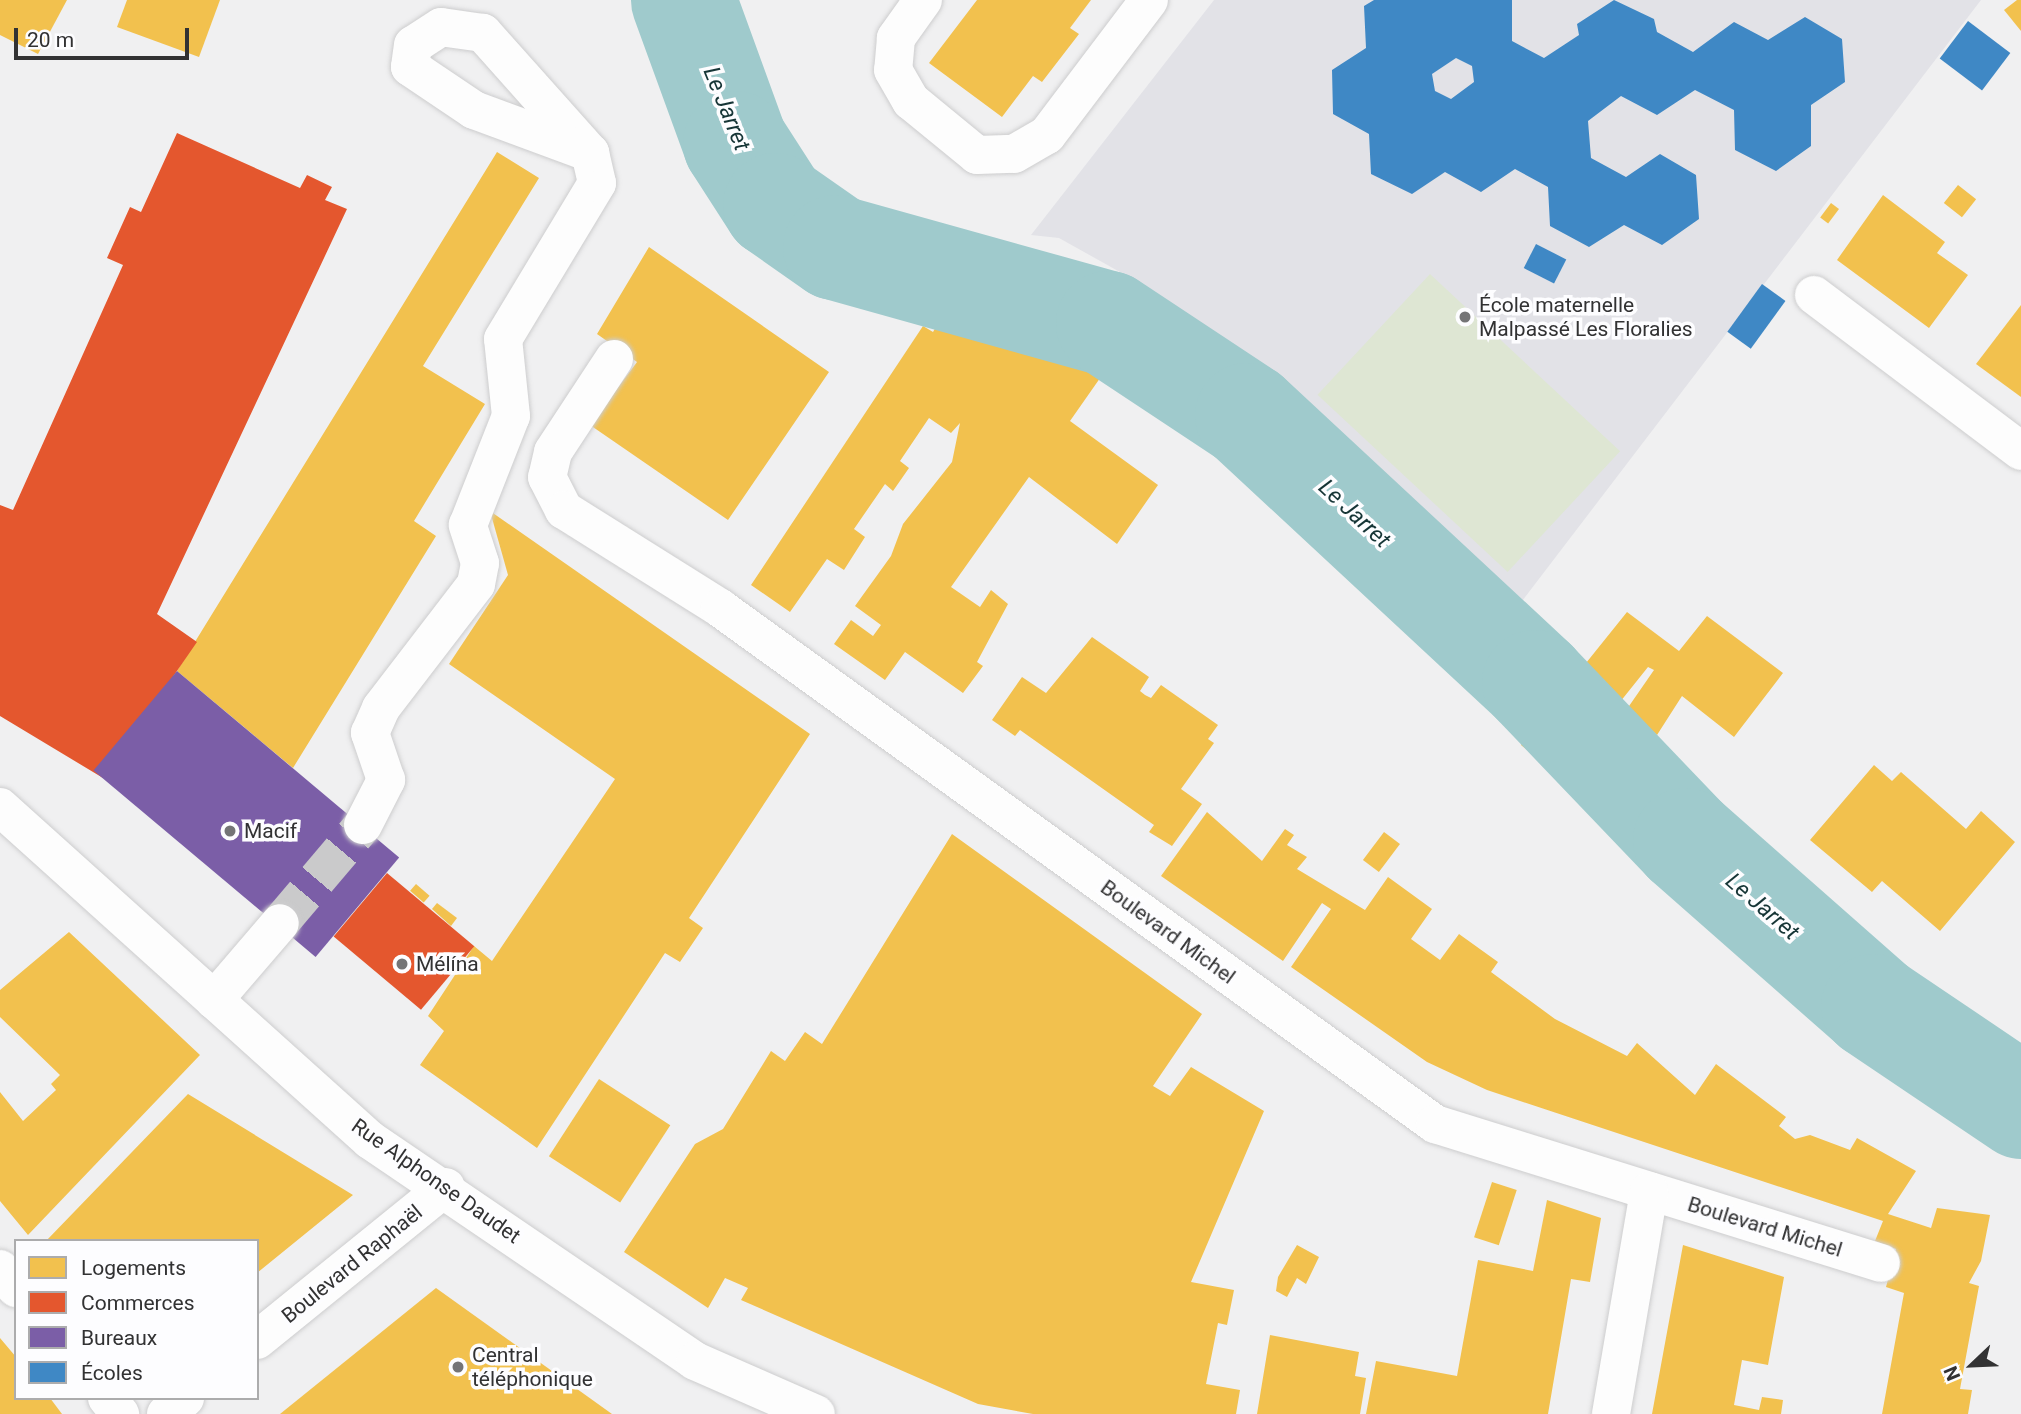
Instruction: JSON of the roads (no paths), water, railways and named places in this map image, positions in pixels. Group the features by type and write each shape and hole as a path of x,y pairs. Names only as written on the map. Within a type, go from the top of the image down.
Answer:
{"street":[{"path":"923,0 896,38 893,70 911,102 977,155 1014,154 1048,135 1149,0"},
{"path":"363,825 386,780 370,733 381,708 476,584 480,563 468,526 511,416 503,339 597,183 590,153"},
{"path":"1814,295 2021,451"},
{"name":"Boulevard Michel","path":"614,359 553,452 547,477 564,510 720,608 1435,1124 1881,1263"},
{"name":"Rue Alphonse Daudet","path":"0,807 370,1140 446,1187 695,1361 816,1414"},
{"path":"214,1000 280,923"},
{"name":"Boulevard Raphaël","path":"259,1338 446,1187"},
{"path":"1611,1414 1649,1191"},
{"path":"0,1269 14,1286"},
{"path":"109,1400 120,1414"},
{"path":"166,1414 183,1400"}],"waterway":[{"name":"Le Jarret","path":"683,0 735,143 775,205 835,247 1108,323 1247,415 1534,682 1685,840 1873,1006 2021,1106"}],"tunnel":[{"path":"280,923 363,825"}],"place":[{"name":"École maternelle Malpassé Les Floralies","path":"1465,317"},
{"name":"Macif","path":"230,831"},
{"name":"Mélína","path":"402,964"},
{"name":"Central téléphonique","path":"458,1367"}]}
